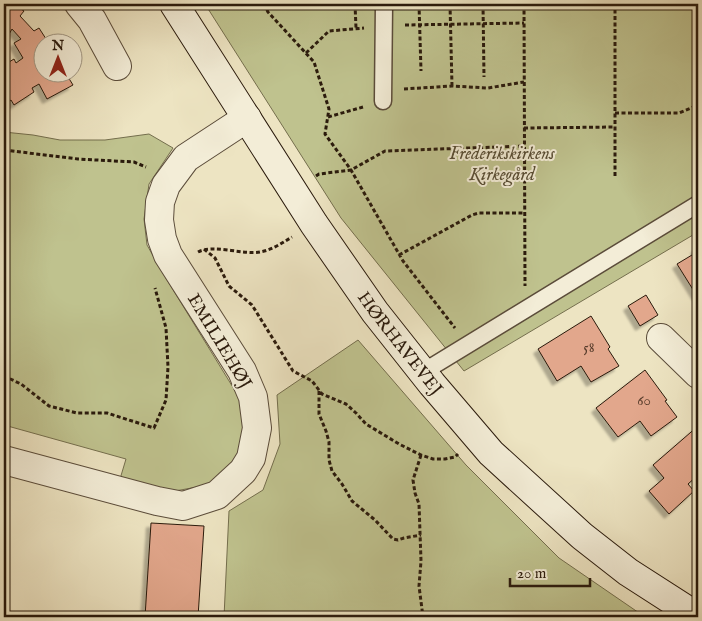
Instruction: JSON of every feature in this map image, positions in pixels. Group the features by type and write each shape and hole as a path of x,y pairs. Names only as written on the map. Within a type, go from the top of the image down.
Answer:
{"street":[{"path":"79,4 92,20 116,66"},
{"name":"HØRHAVEVEJ","path":"174,4 314,224 375,312 478,438 491,453 582,536 628,572 698,617"},
{"name":"EMILIEHØJ","path":"4,460 157,501 183,506 217,496 243,471 251,458 257,428 253,396 242,371 168,255 162,239 159,220 160,202 166,185 186,158 247,118"},
{"path":"661,338 698,374"}],"lane":[{"path":"384,4 377,26 384,96"},
{"path":"423,372 698,204"}],"path":[{"path":"264,4 268,12 314,62 329,109 325,134 351,170 403,261 468,344"},
{"path":"355,4 356,28"},
{"path":"419,4 421,70"},
{"path":"450,4 452,86"},
{"path":"483,4 484,77"},
{"path":"524,4 524,284 531,306"},
{"path":"615,4 615,176"},
{"path":"306,53 329,31 377,26 524,23"},
{"path":"328,117 384,96 452,86 488,88 524,82"},
{"path":"615,113 679,113 698,105"},
{"path":"524,128 615,127"},
{"path":"292,189 319,174 351,170 385,151 524,146"},
{"path":"4,150 78,159 134,162 172,178"},
{"path":"399,255 472,215 479,213 524,213"},
{"path":"314,224 271,249 259,252 203,249 215,258 229,286 252,305 293,371 312,381 322,394 346,404 366,424 389,436 399,444 433,459 454,457 478,438"},
{"path":"4,376 21,384 49,406 77,413 107,413 154,428 166,400 168,367 166,328 153,282"},
{"path":"319,391 320,414 329,442 329,460 332,471 352,501 376,520 393,539 398,540 421,535"},
{"path":"421,455 413,480 419,504 421,535 419,586 423,617"}],"green space":[{"name":"Frederikskirkens Kirkegård","path":"205,4 698,4 698,232 464,371 341,218"},
{"path":"4,132 60,140 105,140 149,134 173,148 149,184 144,219 147,245 243,405 245,428 240,450 228,468 208,485 175,491 120,479 126,459 4,425"},
{"path":"358,340 466,465 559,558 645,617 224,617 229,511 263,490 280,444 277,395"}],"building":[{"path":"4,4 13,4 24,11 20,16 34,31 39,28 42,32 32,32 32,82 71,82 73,85 47,99 39,84 32,88 34,92 14,105 11,100 4,105 4,65 14,59 16,63 23,58 14,43 21,39 12,29 8,36 4,33"},
{"path":"698,247 697,296 677,264 697,252 695,249"},
{"path":"646,295 658,315 640,326 628,306"},
{"path":"591,316 619,366 591,382 581,366 557,381 538,349"},
{"path":"645,370 677,417 651,436 640,421 618,437 596,408"},
{"path":"698,426 698,476 688,484 694,491 669,514 649,491 664,478 653,465"},
{"path":"151,523 204,526 198,617 145,617"}]}
